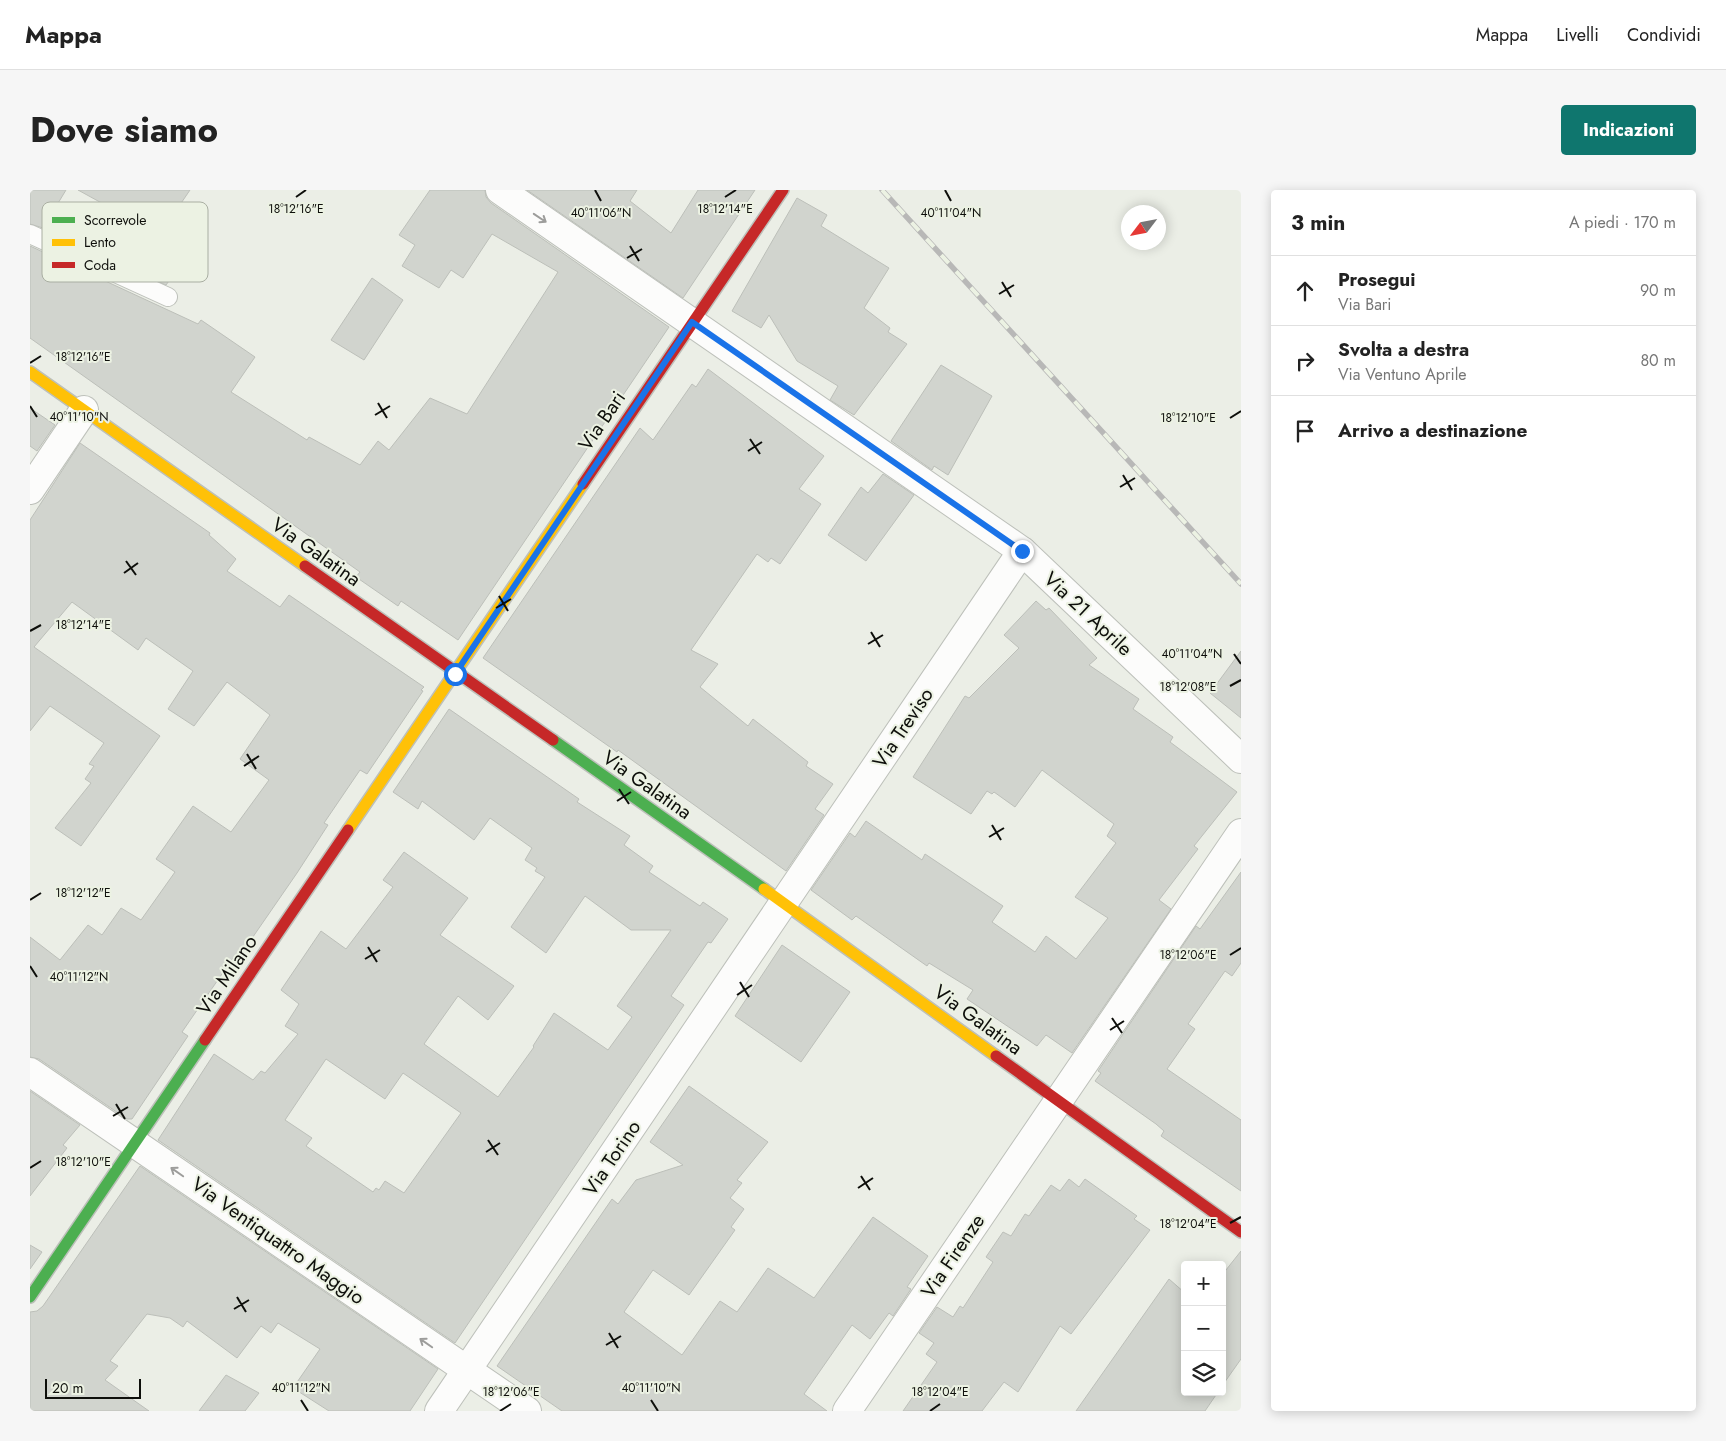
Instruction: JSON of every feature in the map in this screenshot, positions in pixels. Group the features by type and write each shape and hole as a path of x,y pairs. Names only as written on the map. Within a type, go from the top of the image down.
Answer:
{"street":[{"name":"Via 21 Aprile","path":"500,190 1022,551 1241,759"},
{"name":"Via Bari","path":"455,674 783,190"},
{"name":"Via Galatina","path":"30,372 455,674 785,904 1241,1232"},
{"path":"30,490 84,410"},
{"name":"Via Treviso","path":"785,904 1022,551"},
{"name":"Via Milano","path":"30,1297 455,674"},
{"name":"Via Firenze","path":"847,1411 1241,833"},
{"name":"Via Torino","path":"439,1411 785,904"},
{"name":"Via Ventiquattro Maggio","path":"30,1072 527,1411"}],"lane":[{"path":"30,234 42,239"},
{"path":"135,282 168,297"}],"building":[{"path":"30,190 66,190 59,202 42,202 42,228 30,224"},
{"path":"78,190 190,190 182,202 100,202"},
{"path":"430,190 485,190 486,197 491,203 669,327 458,640 401,601 398,606 356,577 360,572 30,338 30,246 42,252 42,282 108,282 198,324 201,320 255,357 231,392 307,440 309,437 360,465 378,441 389,450 430,398 467,414 558,272 492,234 463,278 451,270 439,288 402,266 415,245 399,235"},
{"path":"527,190 637,190 630,201 671,233 698,190 755,190 683,298"},
{"path":"797,198 827,215 821,226 889,268 864,308 890,328 888,332 907,344 854,415 830,400 838,386 797,361 769,315 761,328 732,311"},
{"path":"372,278 403,300 364,360 331,340"},
{"path":"941,365 992,396 948,475 934,466 932,470 891,441"},
{"path":"708,369 824,456 799,489 821,504 780,564 771,558 768,562 757,554 691,650 718,664 700,687 748,726 753,719 808,762 806,766 833,784 815,809 824,815 786,871 618,750 617,752 483,658 640,428 653,440 692,384 696,387"},
{"path":"30,408 55,425 37,451 30,446"},
{"path":"80,443 210,533 209,535 236,559 227,571 280,607 289,595 424,687 367,774 360,770 324,823 328,825 297,873 237,960 233,958 182,1032 188,1036 132,1119 127,1119 39,1059 30,1057 30,937 60,960 88,925 102,935 121,908 141,920 175,872 156,859 193,806 231,832 269,780 240,759 270,715 227,682 194,726 168,709 193,671 146,638 138,650 72,602 34,647 160,736 81,846 55,828 91,783 85,779 94,766 89,764 104,743 50,706 30,731 30,520"},
{"path":"883,474 914,495 866,561 828,535 861,487 868,493"},
{"path":"1036,601 1046,610 1049,608 1097,658 1089,665 1139,699 1133,709 1173,737 1170,742 1237,792 1194,846 1198,849 1159,900 1171,909 1072,1053 1046,1035 1037,1046 967,999 973,990 929,963 927,966 856,916 852,920 811,890 850,833 855,837 866,821 922,860 925,854 1003,906 992,922 1035,952 1046,936 1076,959 1108,918 1075,897 1116,843 1107,836 1114,824 1042,770 1015,807 994,792 992,794 987,791 971,814 913,777 965,696 969,698 1019,648 1004,635"},
{"path":"1241,651 1241,718 1210,693"},
{"path":"449,709 579,799 577,802 630,836 624,845 653,866 649,872 700,906 703,902 728,919 711,943 708,942 671,996 684,1005 455,1343 158,1140 214,1054 253,1080 261,1071 265,1073 298,1034 285,1026 299,1004 281,990 321,931 346,949 393,887 383,880 404,852 468,898 440,935 514,986 488,1020 458,996 424,1044 498,1097 534,1047 554,1013 608,1050 632,1017 617,1006 671,930 631,930 585,896 546,953 511,927 545,877 535,871 537,868 525,860 532,848 490,818 474,840 422,801 418,809 393,792","holes":["326,1059 385,1099 403,1073 461,1113 404,1193 385,1181 379,1190 376,1188 373,1192 306,1146 312,1138 285,1120"]},
{"path":"1241,872 1241,963 1232,976 1225,971 1188,1024 1195,1029 1167,1069 1241,1120 1241,1191 1161,1136 1164,1131 1156,1124 1095,1081 1101,1073 1098,1071 1196,926 1200,929"},
{"path":"782,945 850,992 801,1062 735,1016"},
{"path":"689,1086 768,1142 737,1180 742,1183 730,1198 744,1209 731,1227 735,1230 689,1295 653,1270 624,1312 682,1355 720,1301 737,1312 768,1268 814,1298 873,1217 928,1256 907,1287 911,1289 893,1316 889,1313 870,1339 852,1325 804,1394 827,1411 562,1411 497,1366 612,1199 618,1204 636,1180 683,1165 650,1142"},
{"path":"30,1091 80,1125 63,1145 67,1148 30,1196"},
{"path":"140,1166 438,1369 410,1411 329,1411 293,1388 320,1349 278,1323 271,1333 261,1326 237,1358 187,1321 183,1327 170,1318 147,1314 110,1361 118,1366 105,1380 149,1411 30,1411 30,1312 37,1311 43,1306"},
{"path":"1069,1179 1079,1187 1085,1179 1137,1216 1134,1219 1150,1230 1071,1334 1060,1326 1018,1392 1004,1382 982,1411 903,1411 937,1362 926,1354 934,1343 919,1333 937,1307 953,1317 960,1306 963,1308 993,1262 986,1257 1003,1232 1011,1236 1025,1214 1029,1216 1051,1185 1060,1191"},
{"path":"30,1245 42,1252 30,1269"},
{"path":"1241,1251 1241,1359 1226,1380 1226,1306 1226,1270"},
{"path":"1169,1279 1181,1290 1181,1396 1215,1396 1205,1411 1076,1411"},
{"path":"226,1375 259,1393 245,1411 199,1411"}],"railway":[{"path":"882,190 1241,584"}],"traffic: fast":[{"path":"553,740 764,889"},
{"path":"30,1297 205,1040"}],"traffic: slow":[{"path":"30,372 305,566"},
{"path":"348,830 583,484"},
{"path":"764,889 996,1056"}],"traffic: jam":[{"path":"583,484 783,190"},
{"path":"305,566 553,740"},
{"path":"205,1040 348,830"},
{"path":"996,1056 1241,1232"}],"route":[{"path":"455,674 692,322 1022,551"}]}
